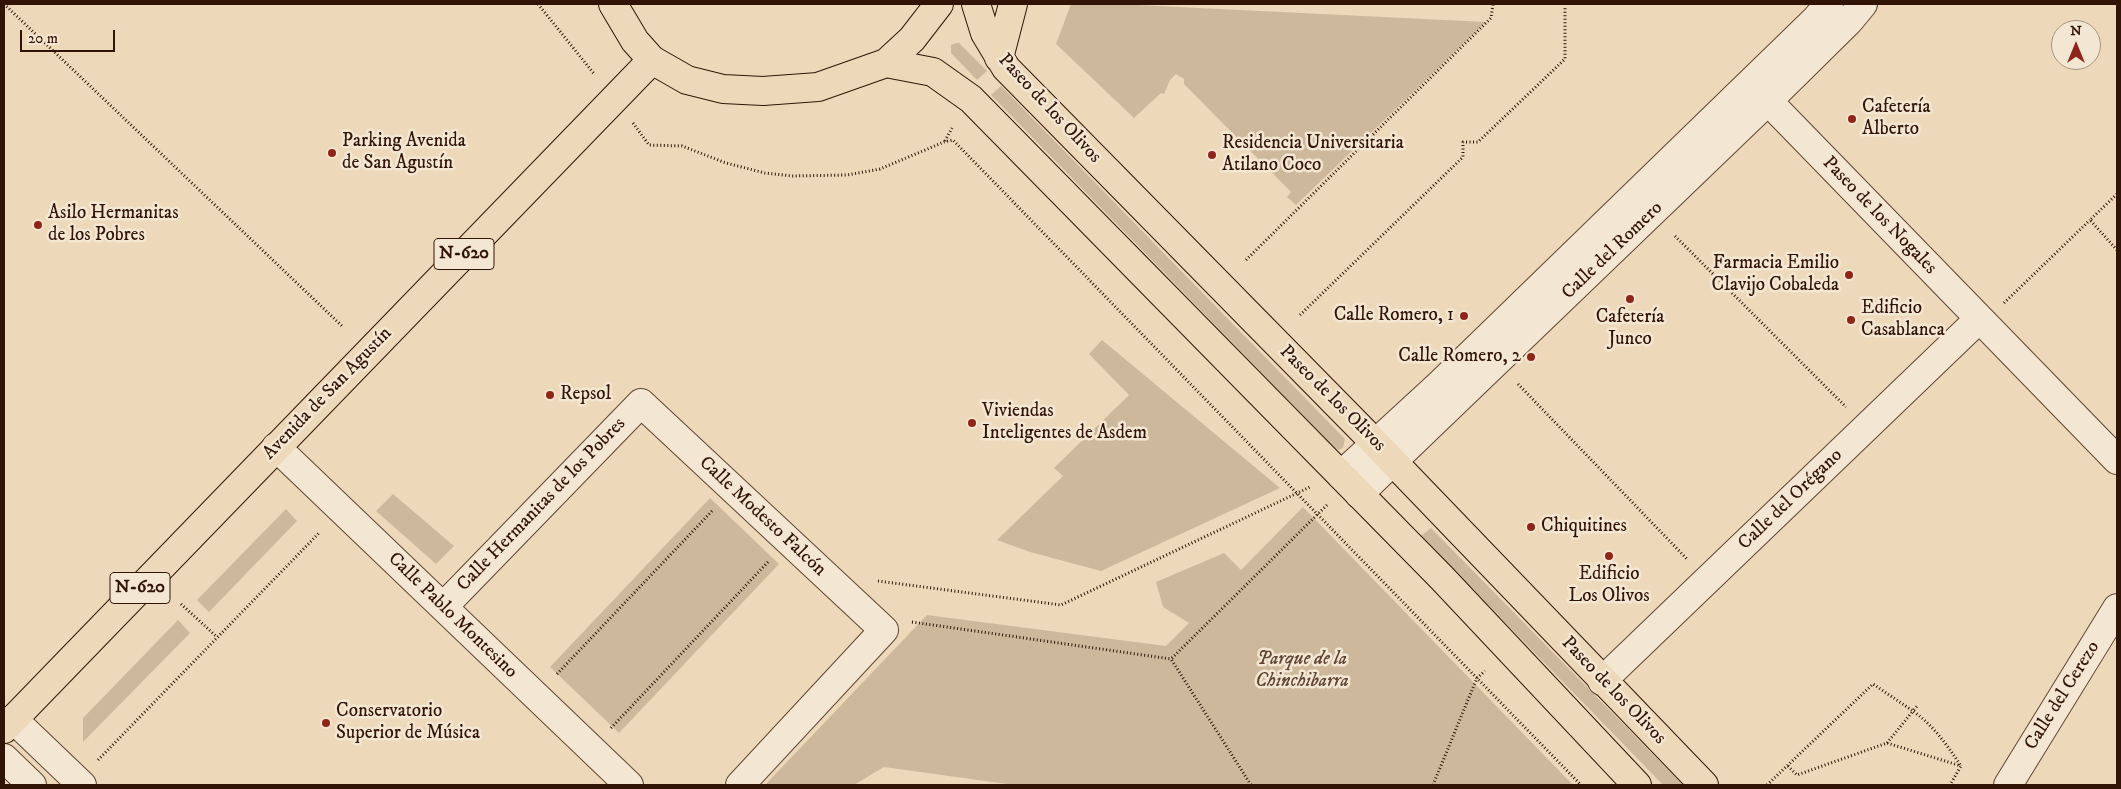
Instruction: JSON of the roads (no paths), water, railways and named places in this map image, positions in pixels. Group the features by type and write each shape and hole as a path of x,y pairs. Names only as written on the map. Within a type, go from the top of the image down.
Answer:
{"main road":[{"path":"613,4 635,41 652,60 686,80 723,89 763,91 818,87 886,63 912,38 939,4"},
{"name":"Paseo de los Olivos","path":"976,4 985,33 999,58 1704,785"},
{"path":"999,58 1012,4"},
{"name":"Avenida de San Agustín","path":"8,724 652,60"},
{"path":"886,63 933,72 972,99 1442,578 1637,785"}],"street":[{"name":"Calle del Romero","path":"1384,453 1439,385 1829,4"},
{"name":"Calle del Romero","path":"1350,484 1768,101 1849,21 1863,4"},
{"name":"Paseo de los Nogales","path":"1768,101 2117,460"},
{"name":"Calle del Orégano","path":"1602,680 1979,319"},
{"name":"Calle Modesto Falcón","path":"641,403 884,630 740,785"},
{"name":"Calle Hermanitas de los Pobres","path":"443,607 641,403"},
{"name":"Calle Pablo Montesino","path":"276,447 629,785"},
{"name":"Calle del Cerezo","path":"2008,785 2117,608"},
{"path":"8,724 88,775"},
{"path":"4,758 32,785"}],"place":[{"name":"Cafetería Alberto","path":"1852,119"},
{"name":"Parking Avenida de San Agustín","path":"332,153"},
{"name":"Residencia Universitaria Atilano Coco","path":"1212,155"},
{"name":"Asilo Hermanitas de los Pobres","path":"38,225"},
{"name":"Farmacia Emilio Clavijo Cobaleda","path":"1849,275"},
{"name":"Cafetería Junco","path":"1630,299"},
{"name":"Calle Romero, 1","path":"1464,316"},
{"name":"Edificio Casablanca","path":"1851,320"},
{"name":"Calle Romero, 2","path":"1531,357"},
{"name":"Repsol","path":"550,395"},
{"name":"Viviendas Inteligentes de Asdem","path":"972,423"},
{"name":"Chiquitines","path":"1531,527"},
{"name":"Edificio Los Olivos","path":"1609,556"},
{"name":"Conservatorio Superior de Música","path":"326,723"}],"park label":[{"name":"Parque de la Chinchibarra","path":"1302,671"}]}
